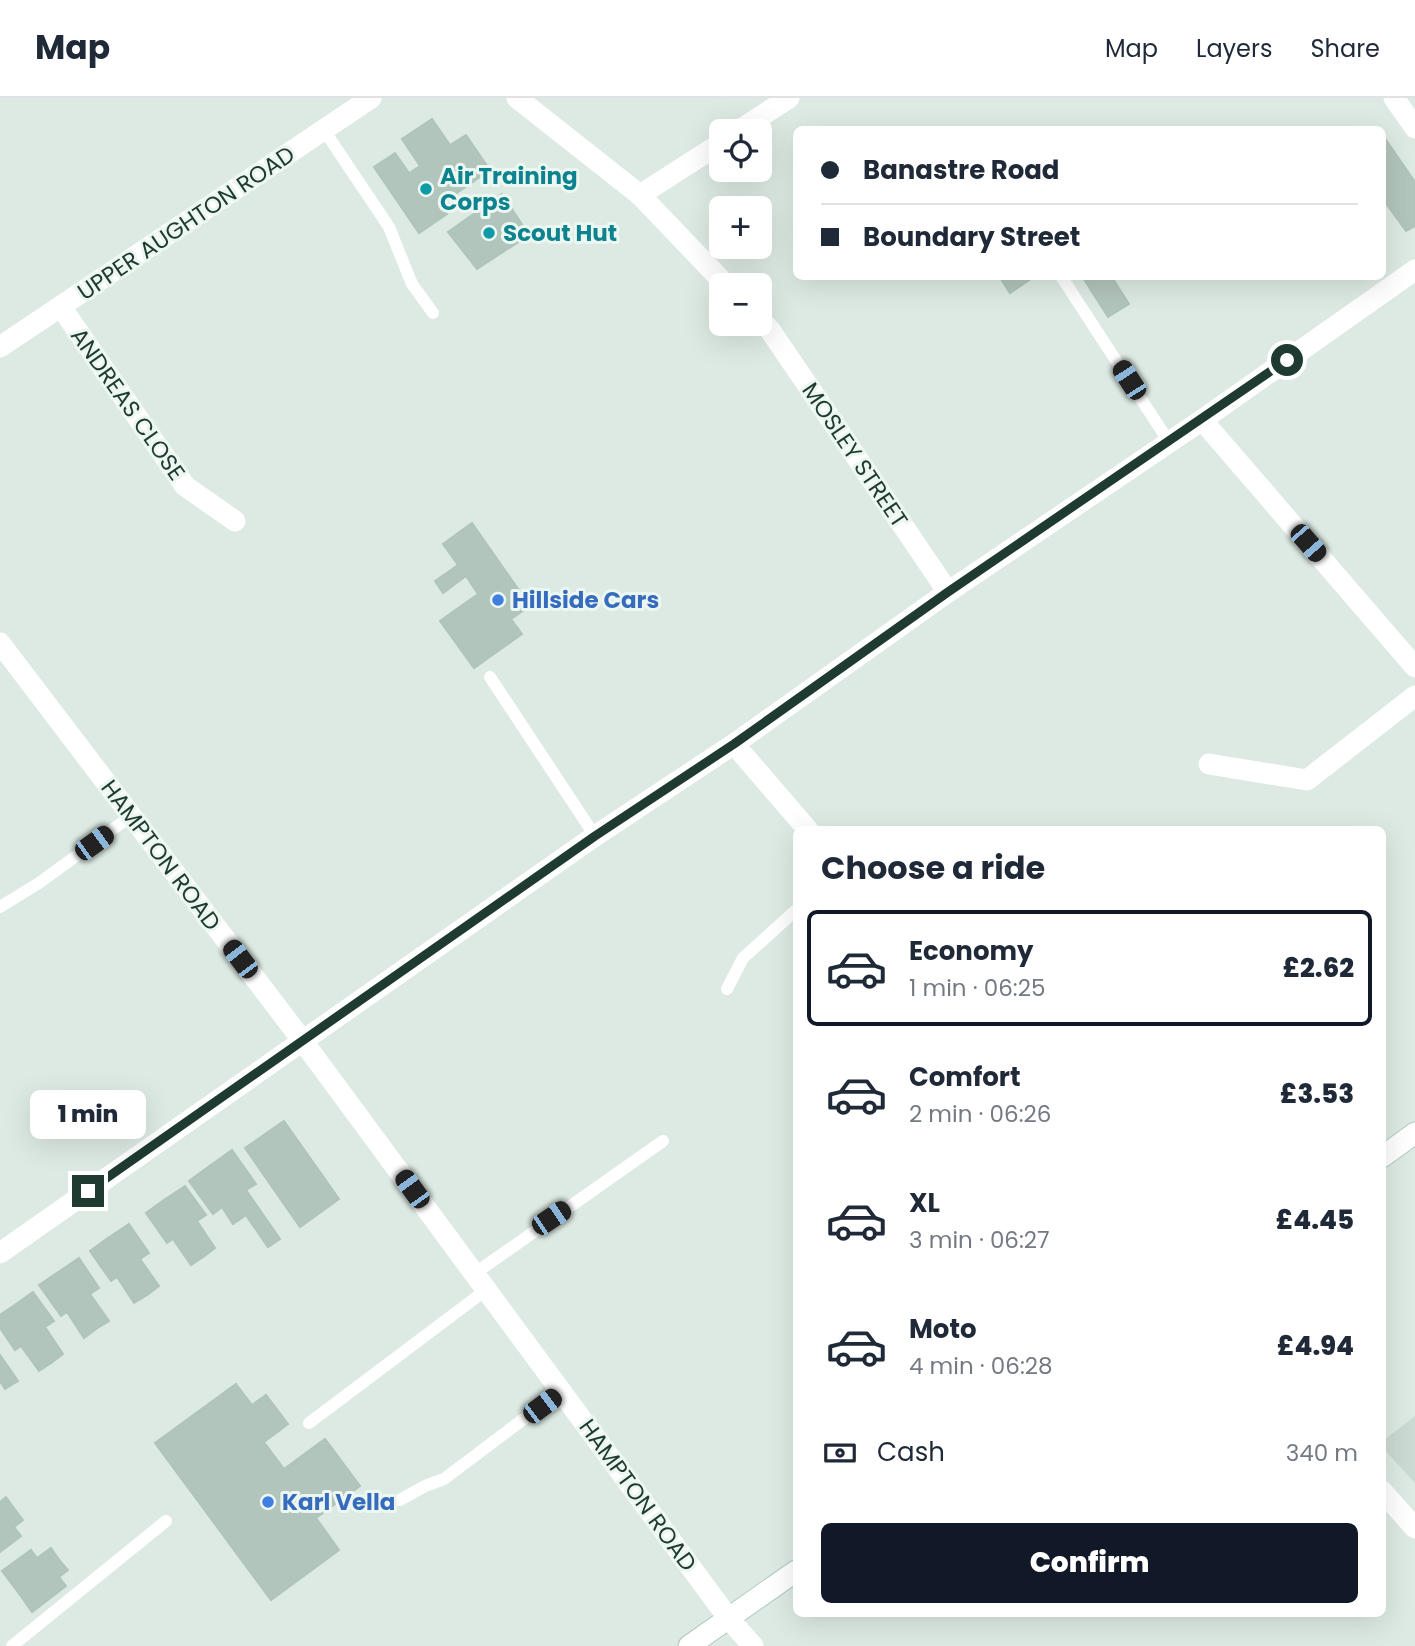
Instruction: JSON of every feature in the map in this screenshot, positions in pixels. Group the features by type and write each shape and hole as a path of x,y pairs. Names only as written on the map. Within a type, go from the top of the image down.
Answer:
{"street":[{"name":"UPPER AUGHTON ROAD","path":"0,347 371,98"},
{"path":"517,98 640,195 715,273"},
{"path":"757,119 789,98"},
{"path":"1394,98 1415,128"},
{"path":"640,195 709,150"},
{"path":"0,1254 595,836 734,744 948,592 1202,420 1415,270"},
{"name":"ANDREAS CLOSE","path":"61,307 185,486 235,521"},
{"name":"MOSLEY STREET","path":"772,333 948,592"},
{"path":"1202,420 1415,667"},
{"name":"HAMPTON ROAD","path":"0,643 302,1040 729,1619 753,1646"},
{"path":"1209,764 1307,780 1415,696"},
{"path":"734,744 805,826"},
{"path":"1386,1154 1415,1133"},
{"path":"1386,1495 1415,1528"},
{"path":"689,1646 793,1573"}],"lane":[{"path":"324,130 389,227 412,284 433,313"},
{"path":"1064,280 1169,442"},
{"path":"490,677 595,836"},
{"path":"0,907 39,883 131,816"},
{"path":"727,989 743,958 793,913"},
{"path":"309,1423 480,1282 663,1141"},
{"path":"400,1500 444,1479 561,1391"},
{"path":"12,1646 166,1521"}],"shaded area":[{"path":"1415,1416 1415,1483 1386,1451 1386,1439"}],"building":[{"name":"Air Training Corps","path":"432,119 450,145 466,135 490,170 441,204 447,214 419,233 374,167 395,153 409,173 420,166 402,139"},
{"path":"1386,140 1415,182 1415,226 1406,231 1386,204"},
{"name":"Scout Hut","path":"502,194 529,235 477,269 448,232"},
{"path":"1002,280 1029,280 1010,293"},
{"path":"1085,280 1114,280 1129,304 1108,317"},
{"name":"Hillside Cars","path":"472,523 530,606 511,619 522,634 474,668 440,621 478,594 466,576 443,593 435,581 458,565 443,544"},
{"path":"284,1121 339,1199 300,1227 245,1148"},
{"path":"232,1150 256,1184 246,1190 280,1239 268,1247 211,1165"},
{"path":"211,1165 246,1215 233,1224 222,1207 213,1214 189,1181"},
{"path":"185,1186 206,1215 197,1221 215,1248 203,1257 164,1200"},
{"path":"164,1200 203,1257 191,1265 173,1239 167,1243 146,1213"},
{"path":"129,1224 149,1253 140,1259 159,1286 147,1295 108,1238"},
{"path":"108,1238 147,1295 134,1303 117,1277 111,1281 90,1251"},
{"path":"79,1258 99,1288 90,1294 109,1321 96,1329 57,1273"},
{"path":"57,1273 96,1329 84,1338 67,1312 61,1316 39,1285"},
{"path":"33,1292 54,1321 45,1327 63,1354 51,1363 12,1307"},
{"path":"12,1307 51,1363 39,1371 21,1346 15,1350 0,1328 0,1315"},
{"path":"0,1355 18,1381 5,1389 0,1381"},
{"name":"Karl Vella","path":"236,1384 252,1405 266,1395 288,1424 264,1442 284,1469 325,1439 360,1486 316,1518 339,1550 271,1600 155,1443"},
{"path":"6,1497 16,1511 0,1522 0,1502"},
{"path":"16,1511 23,1520 14,1527 21,1536 0,1552 0,1522"},
{"path":"51,1548 60,1561 18,1592 2,1571 31,1550 37,1558"},
{"path":"60,1561 68,1570 59,1577 66,1586 32,1612 18,1592"}],"place":[{"name":"Air Training Corps","path":"426,189"},
{"name":"Scout Hut","path":"489,233"},
{"name":"Hillside Cars","path":"498,600"},
{"name":"Karl Vella","path":"268,1502"}],"route":[{"path":"88,1191 595,836 734,744 948,592 1287,360"}]}
